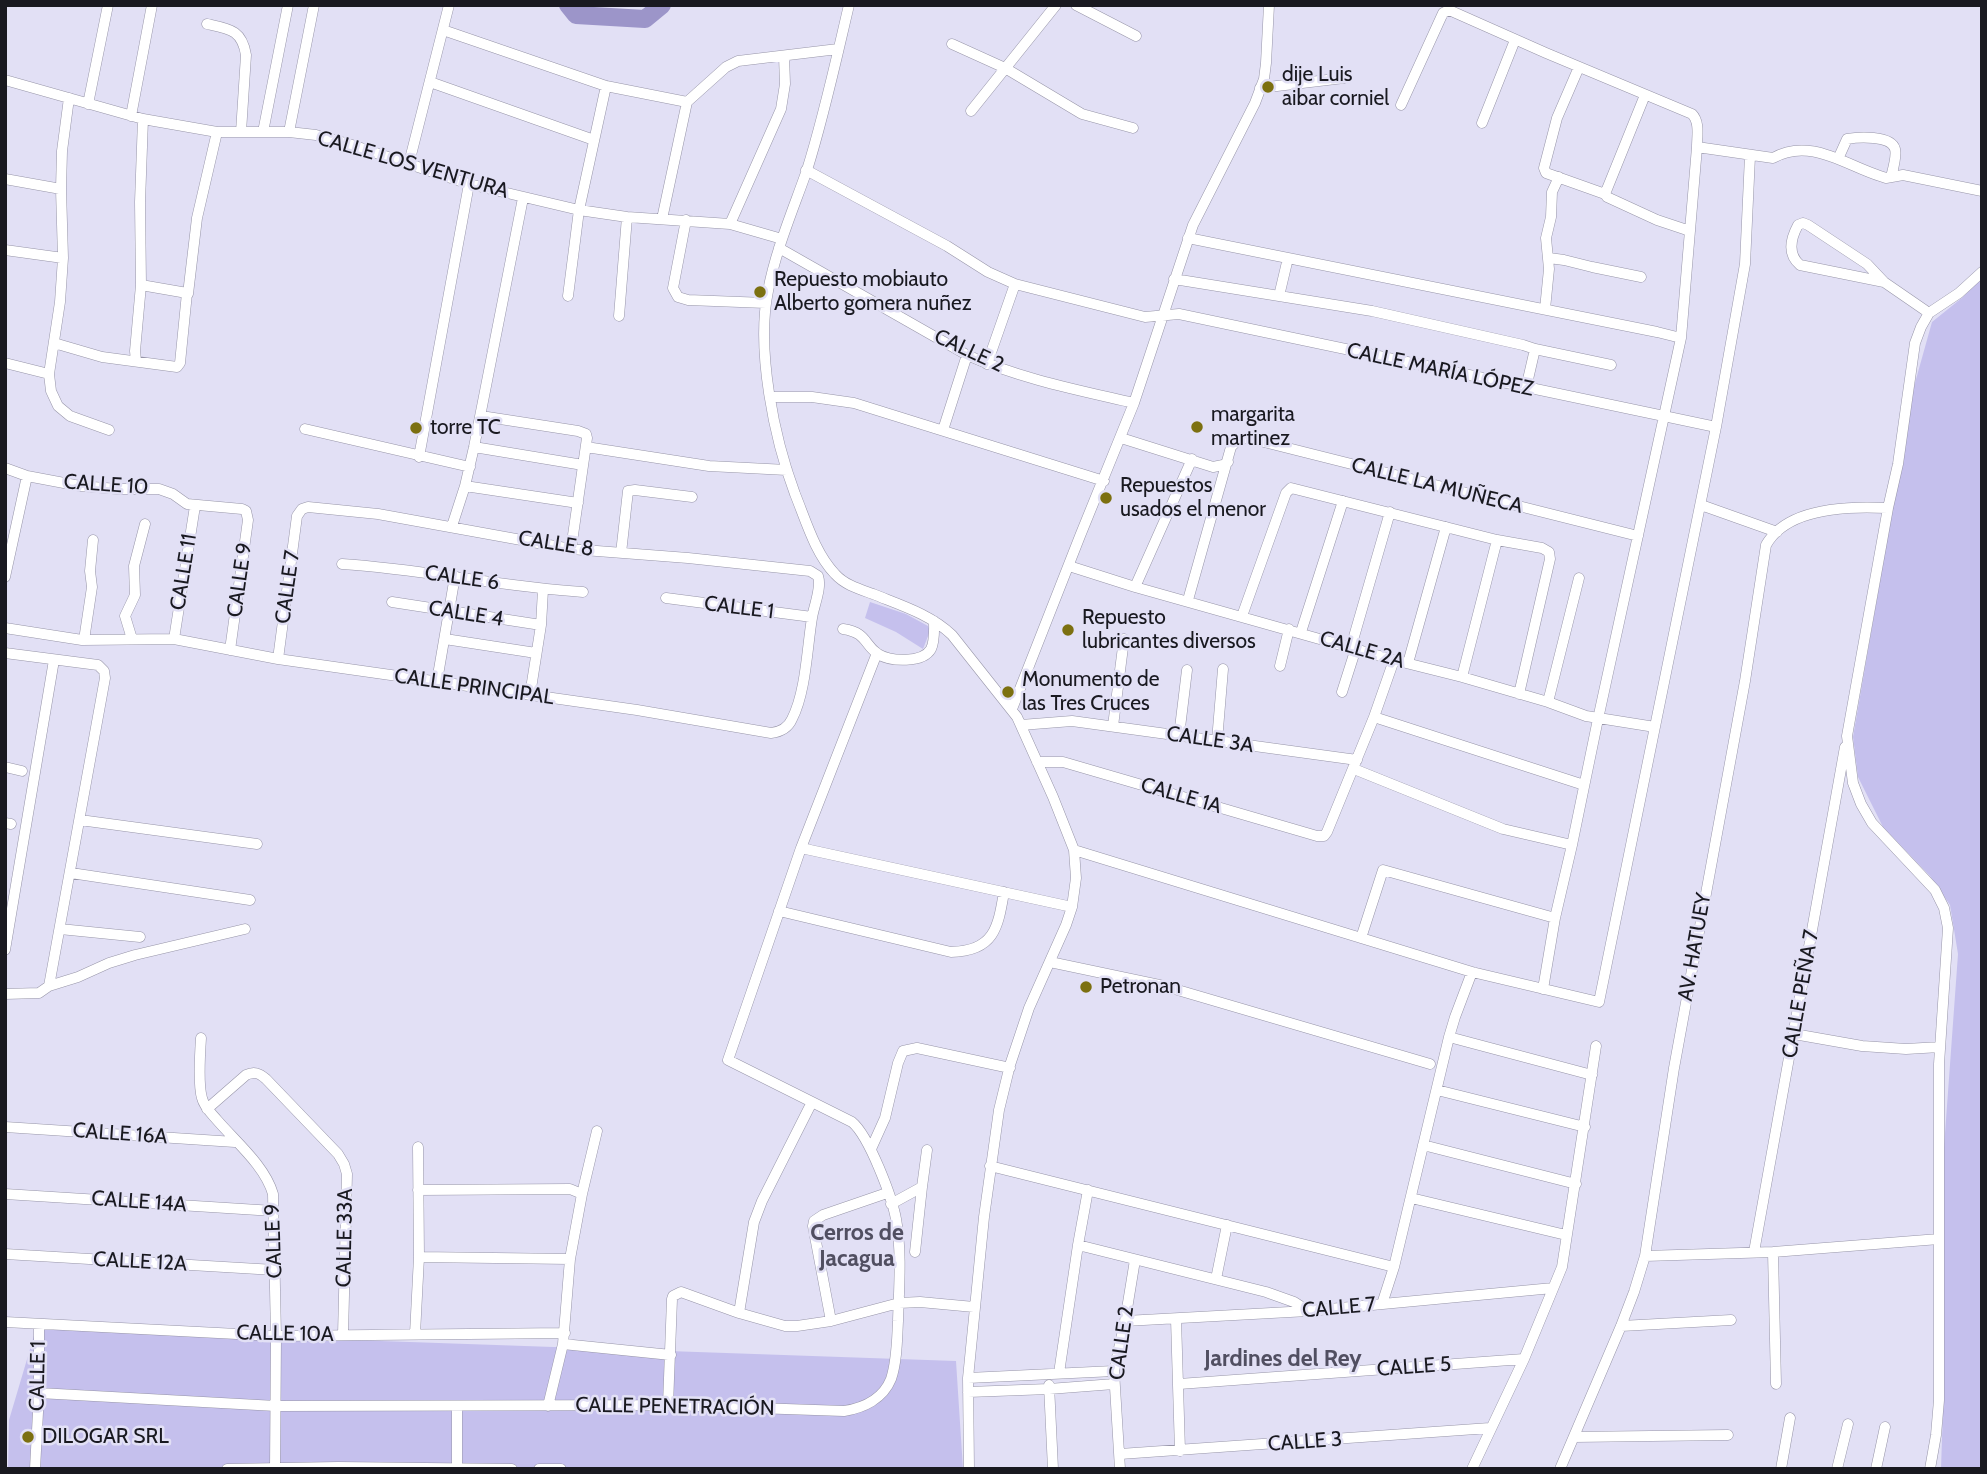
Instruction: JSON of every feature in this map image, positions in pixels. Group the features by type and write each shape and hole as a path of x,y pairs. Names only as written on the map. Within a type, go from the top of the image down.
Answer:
{"street":[{"path":"88,104 107,5"},
{"path":"131,116 152,5"},
{"path":"263,132 288,5"},
{"path":"289,132 314,5"},
{"path":"409,163 449,5"},
{"path":"849,5 806,170 780,243 766,303 765,351 771,397 787,470 811,534 836,574 850,585 914,610 934,621 952,635 1012,709 1074,850 1076,878 1072,907 1029,1008 999,1110 990,1166 968,1378 969,1469"},
{"path":"971,111 1056,5"},
{"path":"1076,5 1136,36"},
{"path":"1012,709 1121,438 1188,238 1255,103 1266,64 1269,5"},
{"path":"1401,105 1446,10 1696,118 1697,148 1681,338 1555,918 1543,989"},
{"path":"207,24 230,29 244,44 246,55 241,132"},
{"path":"443,30 606,86 687,102"},
{"path":"1482,122 1515,40"},
{"path":"952,44 1004,68 1082,114 1133,128"},
{"path":"663,219 687,102 729,64 838,49"},
{"path":"730,224 781,109 785,84 784,55"},
{"path":"1579,67 1557,118 1544,164 1546,173 1605,194 1657,220 1690,231"},
{"path":"1260,88 1345,78"},
{"name":"CALLE LOS VENTURA","path":"5,80 144,119 217,132 289,132 333,139 469,184 523,198 627,218 730,224 780,243"},
{"path":"430,82 594,140"},
{"path":"568,296 579,210 606,86"},
{"path":"1605,194 1645,94"},
{"path":"69,98 62,151 63,258 49,374 51,391 58,406 70,416 109,430"},
{"path":"136,361 141,285 140,202 144,119"},
{"path":"54,343 102,357 175,368 179,366 197,218 217,132"},
{"path":"1838,159 1847,139 1858,137 1889,141 1896,151 1891,177"},
{"path":"1697,148 1773,158 1782,153 1807,150 1886,178 1907,175 1982,191"},
{"path":"1074,850 1472,972 1599,1002 1716,427 1745,264 1750,156"},
{"name":"CALLE MARÍA LÓPEZ","path":"806,170 947,246 988,272 1015,284 1145,317 1179,314 1716,427"},
{"path":"1545,309 1549,258 1546,238 1551,217 1552,192 1559,177"},
{"path":"5,178 61,189"},
{"path":"419,457 469,184"},
{"path":"452,526 470,467 523,198"},
{"path":"619,316 627,218"},
{"path":"686,220 673,288 678,297 688,300 766,303"},
{"path":"1884,282 1800,265 1791,251 1798,225 1808,225 1867,264 1884,282 1929,313 1959,293 1982,272"},
{"path":"1188,238 1681,338"},
{"name":"CALLE 2","path":"780,243 987,364 1052,385 1134,403"},
{"path":"5,250 63,258"},
{"path":"1279,296 1288,258"},
{"path":"1549,258 1641,276"},
{"path":"1174,279 1372,311 1611,365"},
{"path":"987,364 1015,284"},
{"path":"141,285 185,291 188,294"},
{"name":"CALLE PEÑA 7","path":"1754,1252 1898,464 1915,343 1929,313"},
{"path":"1526,388 1535,349"},
{"path":"943,430 968,355"},
{"path":"5,363 49,374"},
{"path":"771,397 811,397 854,403 1104,481"},
{"path":"481,416 582,431 586,434 571,549"},
{"path":"304,429 470,467"},
{"path":"1121,438 1213,467 1228,462"},
{"name":"CALLE LA MUÑECA","path":"1228,462 1231,447 1248,438 1638,536"},
{"path":"474,447 583,465"},
{"path":"586,447 709,466 787,470"},
{"path":"1135,587 1192,459"},
{"path":"1188,600 1228,462"},
{"name":"CALLE 10","path":"5,468 27,476 103,488 159,489 173,494 187,504 246,511"},
{"path":"5,577 27,476"},
{"path":"465,486 578,503"},
{"path":"1242,616 1287,490 1292,488 1497,540 1546,549 1550,555 1519,694"},
{"path":"621,552 628,491 692,497"},
{"path":"1301,632 1343,501"},
{"path":"1700,505 1777,532 1794,522 1828,510 1888,508"},
{"name":"CALLE 11","path":"174,639 195,506"},
{"name":"CALLE 8","path":"298,516 305,508 378,514 571,549 810,571 818,576"},
{"name":"CALLE 9","path":"230,650 248,520 246,511"},
{"path":"1342,692 1390,512"},
{"name":"CALLE 7","path":"278,659 298,516"},
{"path":"132,639 125,616 135,595 134,566 145,524"},
{"path":"1408,663 1446,527"},
{"name":"AV. HATUEY","path":"1560,1469 1621,1326 1645,1256 1674,1068 1745,681 1766,545 1777,532"},
{"path":"85,640 92,587 90,563 93,540"},
{"path":"1462,677 1497,540"},
{"name":"CALLE 6","path":"341,564 455,576 543,590 583,592"},
{"name":"CALLE 2A","path":"1069,566 1135,587 1462,677 1598,719 1655,727"},
{"path":"818,576 830,567"},
{"path":"437,681 455,576"},
{"name":"CALLE PRINCIPAL","path":"5,628 85,640 174,639 278,659 637,710 776,733 789,725 796,709 820,583 818,576"},
{"path":"1548,702 1579,578"},
{"path":"530,695 541,625 543,590"},
{"name":"CALLE 1","path":"666,598 812,617"},
{"name":"CALLE 4","path":"392,602 541,625"},
{"path":"843,629 861,635 883,657 902,659 924,656 929,652 933,642 934,621"},
{"path":"1280,666 1290,629"},
{"path":"444,639 536,653"},
{"path":"1113,726 1125,639"},
{"path":"5,653 98,665 105,673 49,986"},
{"path":"877,653 779,911 951,952 964,952 979,946 995,930 999,923 1004,892"},
{"path":"5,950 54,660"},
{"path":"1355,764 1394,660"},
{"path":"1217,741 1223,669"},
{"path":"1179,736 1186,670"},
{"path":"1374,718 1584,785"},
{"name":"CALLE 3A","path":"1021,725 1072,721 1355,764 1503,829 1572,845"},
{"path":"1847,736 1853,783 1861,804 1872,823 1935,890 1944,908 1948,928 1940,1047 1939,1400 1930,1469"},
{"name":"CALLE 1A","path":"1037,762 1063,762 1317,836 1324,836 1327,832 1355,764"},
{"path":"5,768 22,771"},
{"path":"80,820 257,844"},
{"path":"801,848 1072,907"},
{"path":"1361,938 1383,870 1555,918"},
{"path":"71,873 250,900"},
{"name":"CALLE PENETRACIÓN","path":"39,1393 276,1406 668,1405 844,1411 863,1406 878,1397 891,1379 896,1349 899,1258 896,1219 871,1149 859,1128 852,1122 728,1060 779,911"},
{"path":"60,929 140,937"},
{"path":"5,993 39,993 49,986 78,978 109,962 245,929"},
{"path":"1050,962 1164,986 1430,1065"},
{"path":"1382,1304 1394,1267 1449,1037 1472,972"},
{"path":"1794,1034 1862,1046 1906,1049 1940,1047"},
{"path":"1449,1037 1592,1075"},
{"name":"CALLE 9","path":"201,1038 201,1096 235,1142 263,1171 273,1194 275,1468"},
{"path":"1472,1469 1524,1359 1562,1267 1596,1046"},
{"path":"871,1149 885,1118 903,1051 917,1048 1010,1068"},
{"name":"CALLE 33A","path":"208,1109 246,1075 256,1073 266,1079 338,1154 344,1164 343,1335"},
{"path":"1437,1090 1585,1128"},
{"path":"739,1313 754,1222 812,1102"},
{"name":"CALLE 16A","path":"5,1127 235,1142"},
{"path":"548,1406 564,1339 570,1259 597,1131"},
{"path":"1423,1145 1576,1184"},
{"path":"415,1334 419,1257 418,1147"},
{"path":"915,1252 927,1150"},
{"path":"990,1166 1394,1267"},
{"path":"891,1204 922,1187"},
{"path":"418,1190 570,1189 582,1194"},
{"path":"1053,1469 1049,1389 1088,1190"},
{"path":"831,1321 814,1221 823,1215 887,1193"},
{"name":"CALLE 14A","path":"5,1194 274,1211"},
{"path":"1411,1198 1566,1235"},
{"path":"1216,1279 1227,1225"},
{"path":"1645,1256 1773,1252 1939,1239"},
{"path":"1078,1245 1266,1292 1294,1302 1308,1311"},
{"path":"1773,1252 1776,1384"},
{"name":"CALLE 12A","path":"5,1254 275,1270"},
{"path":"419,1257 570,1259"},
{"name":"CALLE 2","path":"1120,1469 1114,1371 1135,1260"},
{"name":"CALLE 7","path":"1125,1321 1308,1311 1553,1288"},
{"path":"668,1405 672,1299 677,1293 685,1292 739,1313 785,1326 831,1321 899,1303 920,1302 974,1307"},
{"path":"1176,1319 1180,1451"},
{"path":"1621,1326 1731,1320"},
{"name":"CALLE 10A","path":"5,1322 276,1336 415,1334 564,1339 671,1355"},
{"name":"CALLE 1","path":"35,1469 39,1324"},
{"name":"CALLE 5","path":"1179,1384 1524,1359"},
{"path":"968,1378 1114,1371"},
{"path":"968,1391 1114,1384"},
{"path":"457,1406 457,1469"},
{"path":"1781,1469 1790,1418"},
{"path":"1837,1469 1848,1424"},
{"name":"CALLE 3","path":"1120,1454 1490,1427"},
{"path":"1876,1469 1885,1427"},
{"path":"1574,1437 1728,1435"},
{"path":"227,1469 512,1469"},
{"path":"539,1469 561,1469"}],"shaded area":[{"path":"1982,278 1982,1469 1941,1469 1944,1378 1943,1161 1958,954 1950,905 1930,876 1883,827 1858,777 1853,737 1913,390 1932,322"},
{"path":"870,602 906,614 928,626 930,631 923,649 896,632 865,618"},
{"path":"36,1329 956,1361 963,1469 8,1469 9,1420"}],"waterway":[{"path":"568,5 576,15 645,19 662,5"}],"place":[{"name":"dije Luis aibar corniel","path":"1268,87"},
{"name":"Repuesto mobiauto Alberto gomera nuñez","path":"760,292"},
{"name":"margarita martinez","path":"1197,427"},
{"name":"torre TC","path":"416,428"},
{"name":"Repuestos usados el menor","path":"1106,498"},
{"name":"Repuesto lubricantes diversos","path":"1068,630"},
{"name":"Monumento de las Tres Cruces","path":"1008,692"},
{"name":"Petronan","path":"1086,987"},
{"name":"DILOGAR SRL","path":"28,1437"}],"district":[{"name":"Cerros de Jacagua","path":"857,1246"},
{"name":"Jardines del Rey","path":"1283,1359"}]}
